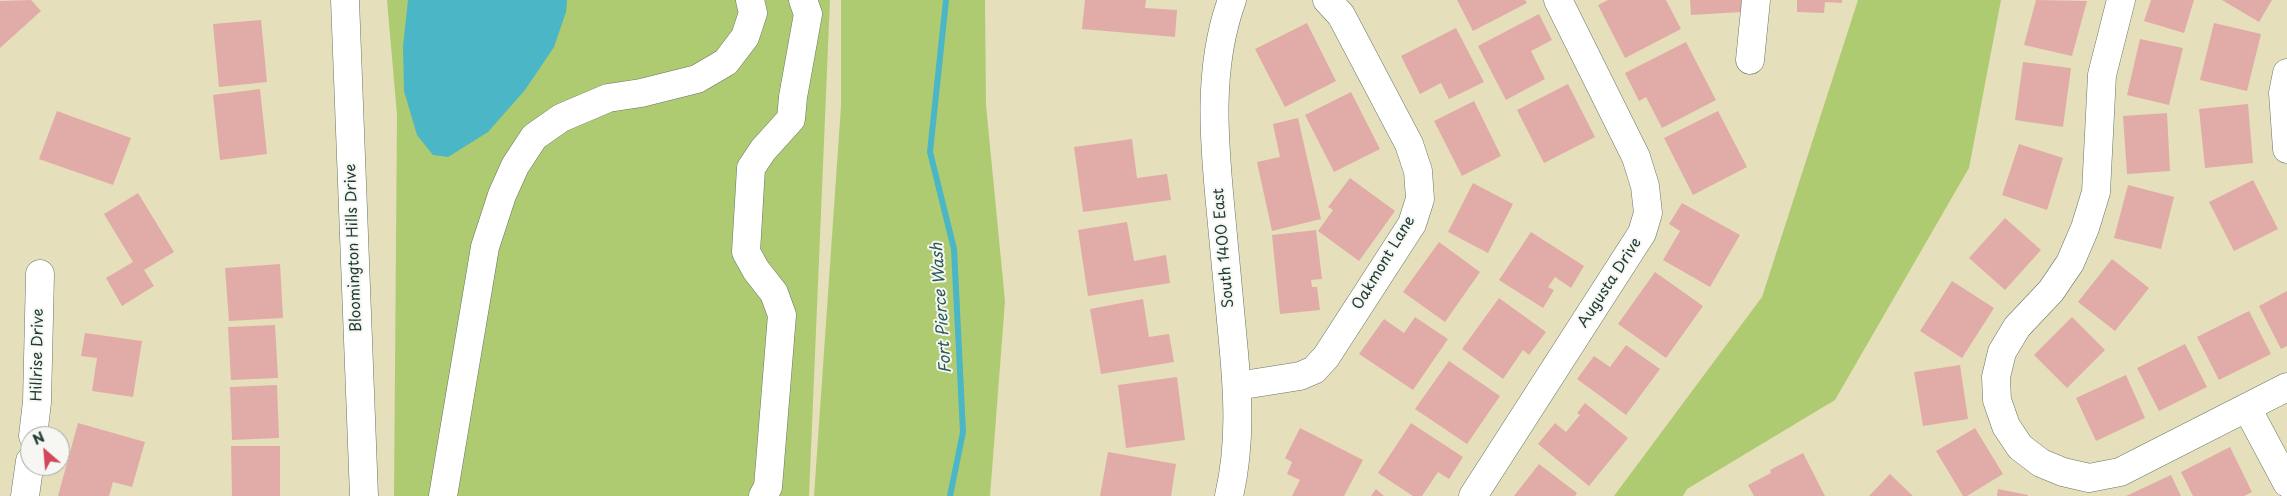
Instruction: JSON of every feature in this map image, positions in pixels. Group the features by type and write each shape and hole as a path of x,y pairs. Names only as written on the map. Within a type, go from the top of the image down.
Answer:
{"street":[{"name":"Bloomington Hills Drive","path":"345,0 364,496"},
{"path":"443,496 485,247 502,195 515,166 534,137 561,118 608,98 640,93 697,79 726,62 745,37 752,13 750,0"},
{"path":"763,496 768,487 782,315 774,294 756,270 746,252 751,168 763,150 791,120 793,97 808,14 803,0"},
{"name":"South 1400 East","path":"1229,496 1239,430 1237,386 1214,134 1217,78 1224,20 1232,0"},
{"name":"Oakmont Lane","path":"1237,386 1300,376 1314,370 1326,357 1412,224 1420,199 1418,171 1409,144 1341,15 1327,0"},
{"name":"Augusta Drive","path":"1473,496 1642,233 1648,213 1645,186 1636,157 1558,0"},
{"path":"1750,60 1756,0"},
{"path":"2121,0 2102,75 2096,192 2085,228 2070,263 2051,291 2017,327 2002,352 1996,377 1997,400 2006,426 2020,447 2041,463 2063,472 2089,478 2120,472 2287,387"},
{"path":"2287,73 2283,93 2287,149"},
{"name":"Hillrise Drive","path":"34,426 37,402 40,274"},
{"path":"2247,408 2287,483"},
{"path":"25,496 28,476"}],"green space":[{"path":"387,0 830,0 809,496 394,496 397,115"},
{"path":"841,0 985,0 986,105 1005,301 990,496 814,496 841,106"},
{"path":"1858,0 2001,0 1969,168 1835,400 1687,489 1683,496 1614,496 1762,297"}],"water":[{"path":"408,0 567,0 566,12 554,47 525,90 488,132 448,157 433,155 417,135 404,91 403,46"}],"building":[{"path":"31,0 41,11 0,48 0,1"},
{"path":"1085,0 1146,0 1145,8 1177,10 1175,37 1082,29"},
{"path":"1457,0 1525,0 1527,3 1473,31"},
{"path":"1608,0 1666,0 1681,29 1625,58 1598,5"},
{"path":"1690,0 1741,0 1742,12 1691,15"},
{"path":"1797,0 1842,0 1842,3 1825,2 1824,13 1797,12"},
{"path":"2036,0 2087,1 2072,56 2024,45"},
{"path":"2151,0 2194,0 2184,33 2144,21"},
{"path":"2222,0 2272,0 2259,22"},
{"path":"1539,14 1552,40 1531,51 1545,79 1506,100 1478,46"},
{"path":"261,20 267,82 219,87 213,24"},
{"path":"1307,23 1336,81 1285,107 1255,49"},
{"path":"2214,23 2261,34 2247,91 2200,80"},
{"path":"1456,28 1484,82 1449,99 1441,83 1420,94 1401,56"},
{"path":"2140,39 2183,48 2169,105 2127,95"},
{"path":"1686,42 1716,100 1662,128 1646,97 1639,101 1625,73"},
{"path":"2023,62 2071,68 2063,127 2015,120"},
{"path":"1568,84 1595,137 1544,163 1517,110"},
{"path":"260,89 267,154 220,160 213,95"},
{"path":"1351,92 1380,149 1334,172 1305,115"},
{"path":"1474,101 1501,156 1462,176 1434,121"},
{"path":"2248,104 2253,163 2205,168 2199,109"},
{"path":"57,111 131,138 113,185 39,159"},
{"path":"1718,111 1747,167 1693,195 1664,138"},
{"path":"2167,113 2170,171 2127,174 2123,116"},
{"path":"1298,118 1321,219 1272,231 1257,162 1280,157 1273,124"},
{"path":"1132,139 1137,178 1167,174 1171,200 1083,212 1074,147"},
{"path":"2019,144 2063,158 2047,210 2002,195"},
{"path":"1350,178 1395,211 1359,261 1318,231 1333,210 1328,207"},
{"path":"2253,180 2278,229 2234,251 2209,202"},
{"path":"1473,183 1513,204 1488,253 1448,232"},
{"path":"2128,185 2174,197 2161,249 2114,238"},
{"path":"138,193 174,252 144,270 154,286 122,306 106,278 133,262 104,214"},
{"path":"1682,203 1740,235 1710,287 1663,260 1680,231 1669,224"},
{"path":"2005,218 2041,250 2005,290 1969,258"},
{"path":"1127,222 1134,261 1166,255 1170,283 1088,296 1078,230"},
{"path":"1316,230 1322,279 1311,280 1312,287 1317,287 1320,310 1280,314 1272,235"},
{"path":"1531,232 1584,266 1571,288 1555,277 1548,287 1554,290 1543,308 1499,280"},
{"path":"1439,242 1480,272 1445,322 1403,292"},
{"path":"2112,259 2149,288 2115,331 2078,302"},
{"path":"280,264 283,318 229,321 225,268"},
{"path":"1655,272 1703,306 1666,358 1618,324"},
{"path":"1952,281 1994,308 1962,358 1920,331"},
{"path":"2287,291 2287,346 2281,349 2259,306"},
{"path":"1499,298 1546,332 1529,355 1523,350 1503,379 1462,349"},
{"path":"1143,299 1149,337 1169,334 1174,362 1101,374 1090,309"},
{"path":"2249,311 2271,354 2219,380 2197,337"},
{"path":"1415,317 1448,339 1413,390 1359,354 1384,319 1404,333"},
{"path":"2072,317 2105,350 2067,388 2034,355"},
{"path":"275,325 278,378 231,380 228,327"},
{"path":"85,333 142,341 133,397 92,391 97,358 81,356"},
{"path":"2185,344 2207,387 2159,411 2137,368"},
{"path":"1626,345 1660,369 1626,415 1577,379 1594,356 1610,367"},
{"path":"1449,361 1500,396 1467,444 1415,409"},
{"path":"1960,365 1968,419 1923,426 1914,372"},
{"path":"2126,375 2145,418 2096,441 2076,398"},
{"path":"1177,377 1185,440 1126,448 1118,385"},
{"path":"277,385 279,438 232,440 230,387"},
{"path":"1585,403 1628,438 1589,486 1538,444 1555,423 1566,432 1580,415 1577,413"},
{"path":"78,423 145,442 132,487 113,482 109,496 58,496 63,476 70,476 70,452"},
{"path":"1411,423 1463,457 1449,479 1438,472 1422,496 1413,496 1378,473"},
{"path":"1300,428 1363,460 1344,496 1292,496 1300,480 1287,474 1292,462 1285,458"},
{"path":"1975,428 2003,474 1967,496 1963,496 1936,451"},
{"path":"231,446 280,446 280,496 232,496"},
{"path":"2230,447 2252,492 2244,496 2193,496 2181,472"},
{"path":"1108,452 1176,464 1171,496 1100,496"},
{"path":"1803,453 1825,496 1754,496 1748,485 1771,473 1770,470"},
{"path":"1539,464 1577,493 1575,496 1514,496"},
{"path":"1890,474 1913,496 1869,496"},
{"path":"2171,475 2181,496 2126,496"},
{"path":"1376,489 1384,496 1371,496"},
{"path":"1998,489 2028,495 2028,496 1997,496"}],"waterway":[{"name":"Fort Pierce Wash","path":"946,0 930,152 954,249 963,432 950,496"}]}
